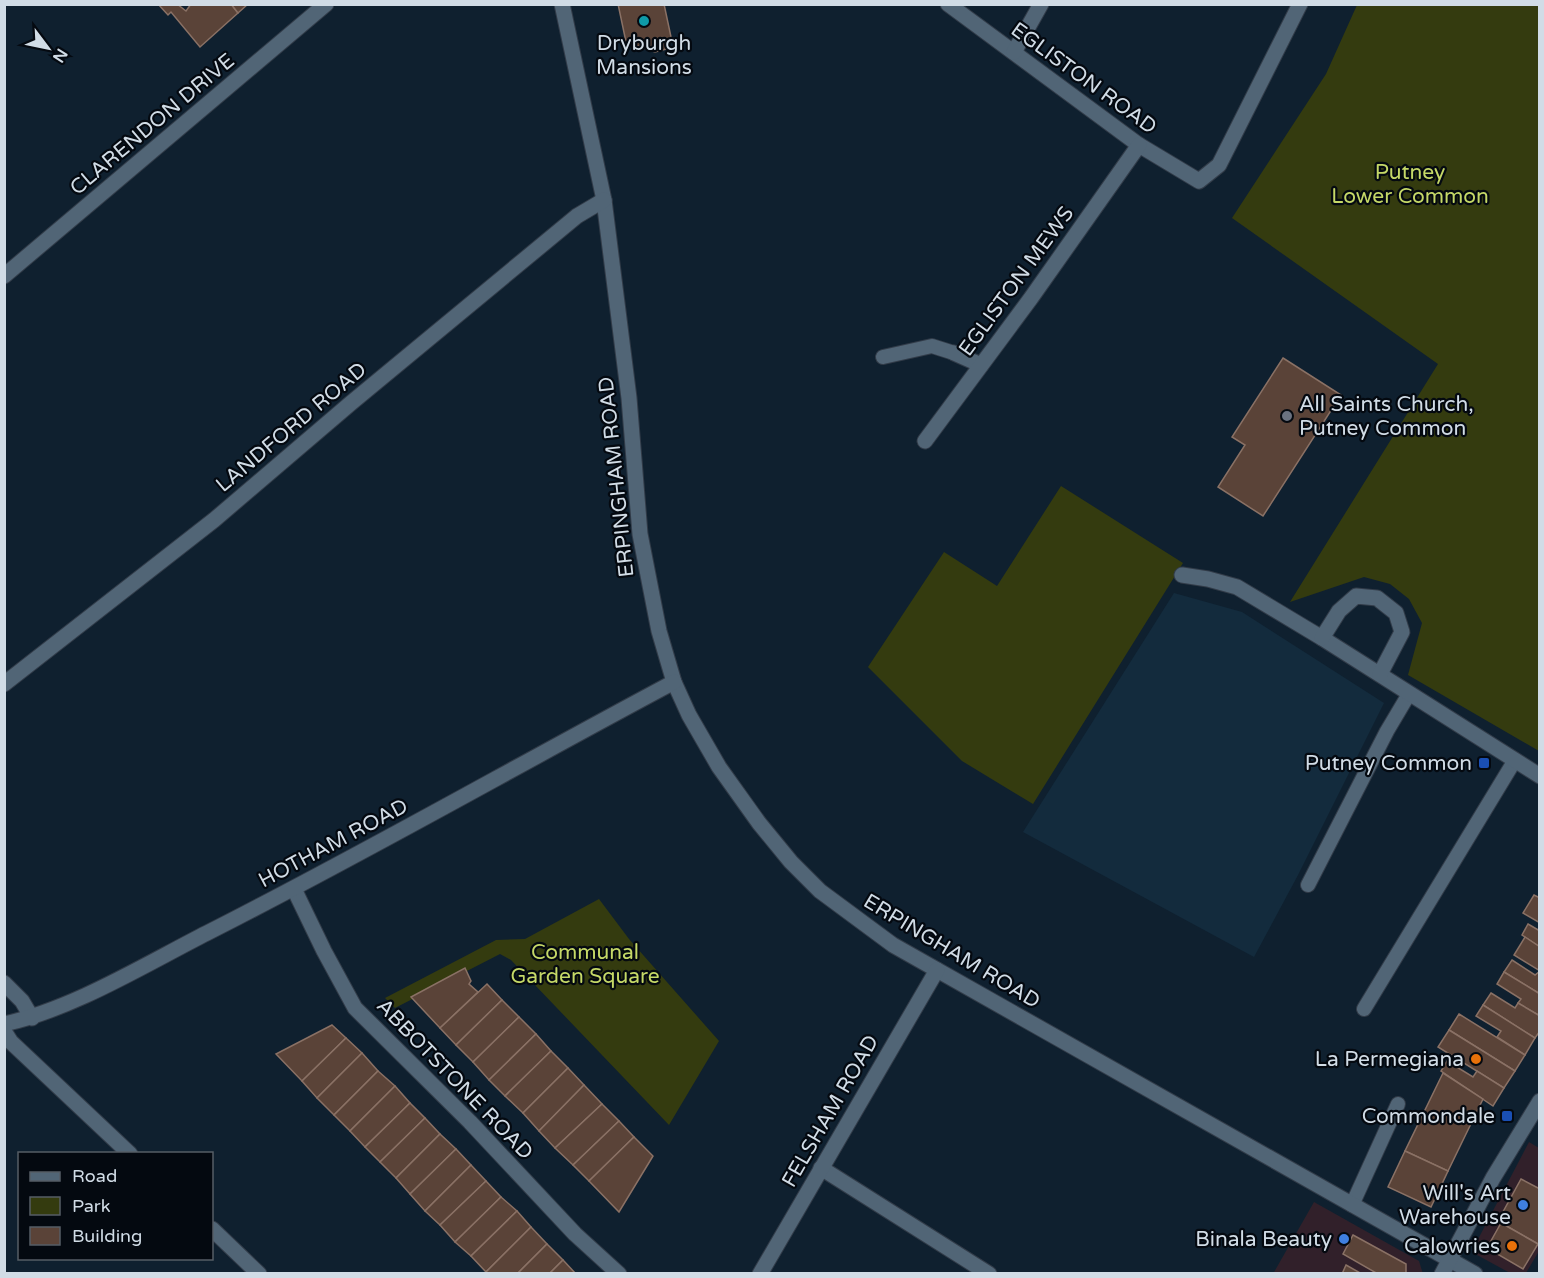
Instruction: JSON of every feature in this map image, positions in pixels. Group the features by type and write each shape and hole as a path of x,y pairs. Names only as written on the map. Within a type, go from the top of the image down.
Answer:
{"street":[{"name":"CLARENDON DRIVE","path":"4,276 326,4"},
{"name":"ERPINGHAM ROAD","path":"562,4 604,200 629,398 640,534 659,631 674,682 688,715 719,767 759,823 820,891 893,945 1475,1274"},
{"name":"EGLISTON ROAD","path":"948,4 1139,145 1198,181 1219,165 1300,4"},
{"path":"1014,52 1041,4"},
{"name":"EGLISTON MEWS","path":"925,441 1031,298 1139,145"},
{"name":"LANDFORD ROAD","path":"4,684 214,520 577,216 604,200"},
{"path":"954,353 981,365"},
{"path":"1182,575 1237,587 1380,674 1539,776"},
{"path":"1322,638 1339,611 1356,596 1377,598 1396,613 1402,632 1380,674"},
{"name":"HOTHAM ROAD","path":"4,1024 32,1018 70,1002 294,889 674,682"},
{"name":"ABBOTSTONE ROAD","path":"294,889 355,1008 470,1122 575,1234 619,1274"},
{"name":"FELSHAM ROAD","path":"760,1274 936,970"},
{"path":"4,982 22,1000 32,1018"},
{"path":"4,1031 11,1042 128,1152"},
{"path":"1442,1274 1493,1178 1539,1101"},
{"path":"821,1168 989,1274"},
{"path":"213,1230 259,1274"}],"lane":[{"path":"883,357 932,346 954,353"},
{"path":"1308,885 1387,731 1409,694"},
{"path":"1364,1009 1515,760"},
{"path":"1352,1205 1398,1104"}],"shaded area":[{"path":"1174,593 1242,612 1384,703 1298,875 1254,957 1023,832"},
{"path":"1529,1142 1539,1148 1539,1251 1526,1273 1510,1273 1477,1255 1475,1245"},
{"path":"1314,1202 1419,1261 1423,1274 1273,1274"}],"green space":[{"name":"Putney Lower Common","path":"1357,5 1539,5 1539,751 1408,675 1422,623 1409,599 1390,584 1364,577 1290,602 1438,364 1232,218 1326,74"},
{"path":"1061,486 1183,563 1033,804 962,761 868,667 944,552 997,586"},
{"name":"Communal Garden Square","path":"599,899 629,939 719,1041 669,1125 511,960 500,954 395,1008 385,998 496,940 525,939"}],"building":[{"path":"158,4 177,4 186,11 191,4 231,4 238,13 200,47 171,12 168,15"},
{"path":"231,4 248,4 238,13"},
{"name":"Dryburgh Mansions","path":"618,4 664,4 671,37 666,49 655,52 626,42"},
{"name":"All Saints Church, Putney Common","path":"1283,358 1341,395 1263,516 1218,487 1245,445 1232,437"},
{"path":"1534,895 1540,898 1540,923 1523,913"},
{"path":"1528,924 1540,931 1540,947 1522,935"},
{"path":"1525,937 1540,947 1540,971 1514,955"},
{"path":"1512,960 1535,975 1540,971 1540,994 1504,972"},
{"path":"465,968 471,981 469,984 478,992 440,1028 411,997"},
{"path":"1504,972 1540,994 1540,1016 1518,1003 1521,999 1497,984"},
{"path":"487,984 502,1000 456,1045 440,1028"},
{"path":"1491,993 1515,1008 1518,1003 1540,1016 1540,1031 1535,1038 1483,1005"},
{"path":"502,1000 519,1017 473,1062 456,1045"},
{"path":"1483,1005 1535,1038 1525,1055 1497,1037 1501,1031 1476,1016"},
{"path":"1459,1014 1525,1055 1515,1071 1449,1030"},
{"path":"519,1017 536,1034 489,1080 473,1062"},
{"path":"332,1025 346,1038 302,1081 276,1054"},
{"name":"La Permegiana","path":"1449,1030 1515,1071 1504,1088 1438,1047"},
{"path":"536,1034 551,1051 505,1096 489,1080"},
{"path":"346,1038 362,1053 317,1098 302,1081"},
{"path":"551,1051 568,1068 523,1113 505,1096"},
{"path":"362,1053 378,1071 334,1115 317,1098"},
{"path":"1447,1061 1473,1077 1477,1071 1504,1088 1493,1106 1441,1071"},
{"path":"568,1068 584,1085 539,1131 523,1113"},
{"path":"378,1071 395,1086 350,1131 334,1115"},
{"path":"1443,1073 1483,1099 1448,1171 1405,1151"},
{"path":"584,1085 602,1104 555,1148 539,1131"},
{"path":"395,1086 410,1103 365,1147 350,1131"},
{"path":"410,1103 425,1118 380,1162 365,1147"},
{"path":"602,1104 619,1121 573,1165 555,1148"},
{"path":"425,1118 440,1134 396,1178 380,1162"},
{"path":"619,1121 634,1137 589,1181 573,1165"},
{"path":"440,1134 456,1149 410,1194 396,1178"},
{"path":"634,1137 653,1156 619,1212 589,1181"},
{"path":"456,1149 471,1165 425,1211 410,1194"},
{"path":"1405,1151 1448,1171 1431,1207 1388,1187"},
{"path":"471,1165 486,1181 440,1225 425,1211"},
{"name":"Will's Art Warehouse","path":"1521,1179 1540,1189 1540,1245 1498,1221"},
{"path":"486,1181 501,1197 455,1242 440,1225"},
{"path":"501,1197 517,1211 471,1256 455,1242"},
{"path":"517,1211 531,1227 486,1272 471,1256"},
{"name":"Calowries","path":"1501,1223 1538,1244 1523,1269 1487,1248"},
{"path":"531,1227 547,1244 517,1274 487,1274 486,1272"},
{"path":"1353,1235 1406,1264 1406,1274 1378,1274 1343,1254"},
{"path":"547,1244 563,1260 549,1274 517,1274"},
{"path":"563,1260 576,1274 549,1274"},
{"path":"1346,1265 1362,1274 1342,1274"}],"place":[{"name":"Dryburgh Mansions","path":"644,21"},
{"name":"All Saints Church, Putney Common","path":"1287,416"},
{"name":"Putney Common","path":"1484,763"},
{"name":"La Permegiana","path":"1476,1059"},
{"name":"Commondale","path":"1507,1116"},
{"name":"Will's Art Warehouse","path":"1523,1205"},
{"name":"Binala Beauty","path":"1344,1239"},
{"name":"Calowries","path":"1512,1246"}]}
